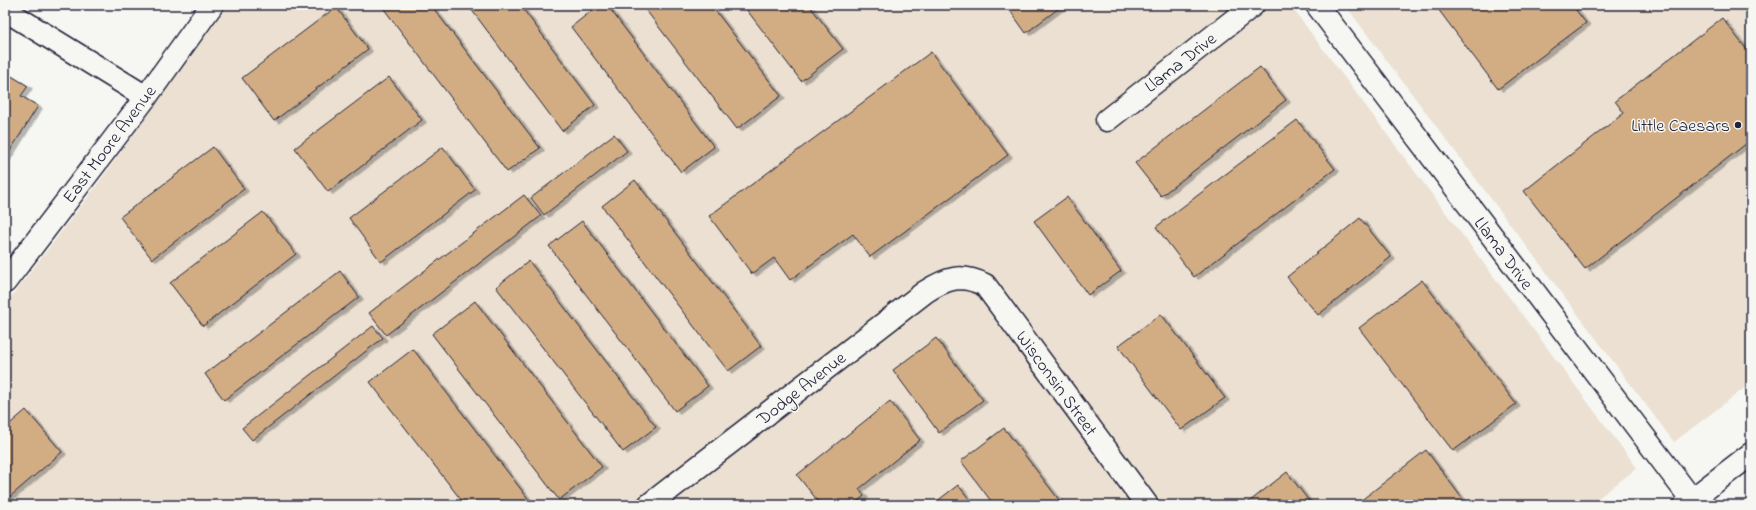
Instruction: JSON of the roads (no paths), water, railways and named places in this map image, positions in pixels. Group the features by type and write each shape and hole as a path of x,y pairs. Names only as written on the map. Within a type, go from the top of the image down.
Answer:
{"street":[{"name":"East Moore Avenue","path":"5,282 146,97 212,5"},
{"name":"Llama Drive","path":"1107,120 1253,5"},
{"name":"Llama Drive","path":"1317,5 1688,502"},
{"path":"5,10 146,97"},
{"name":"Dodge Avenue","path":"649,505 925,292 941,282 958,277"},
{"name":"Wisconsin Street","path":"958,277 973,279 985,285 1147,505"},
{"path":"1688,502 1751,454"}],"place":[{"name":"Little Caesars","path":"1738,125"}]}
